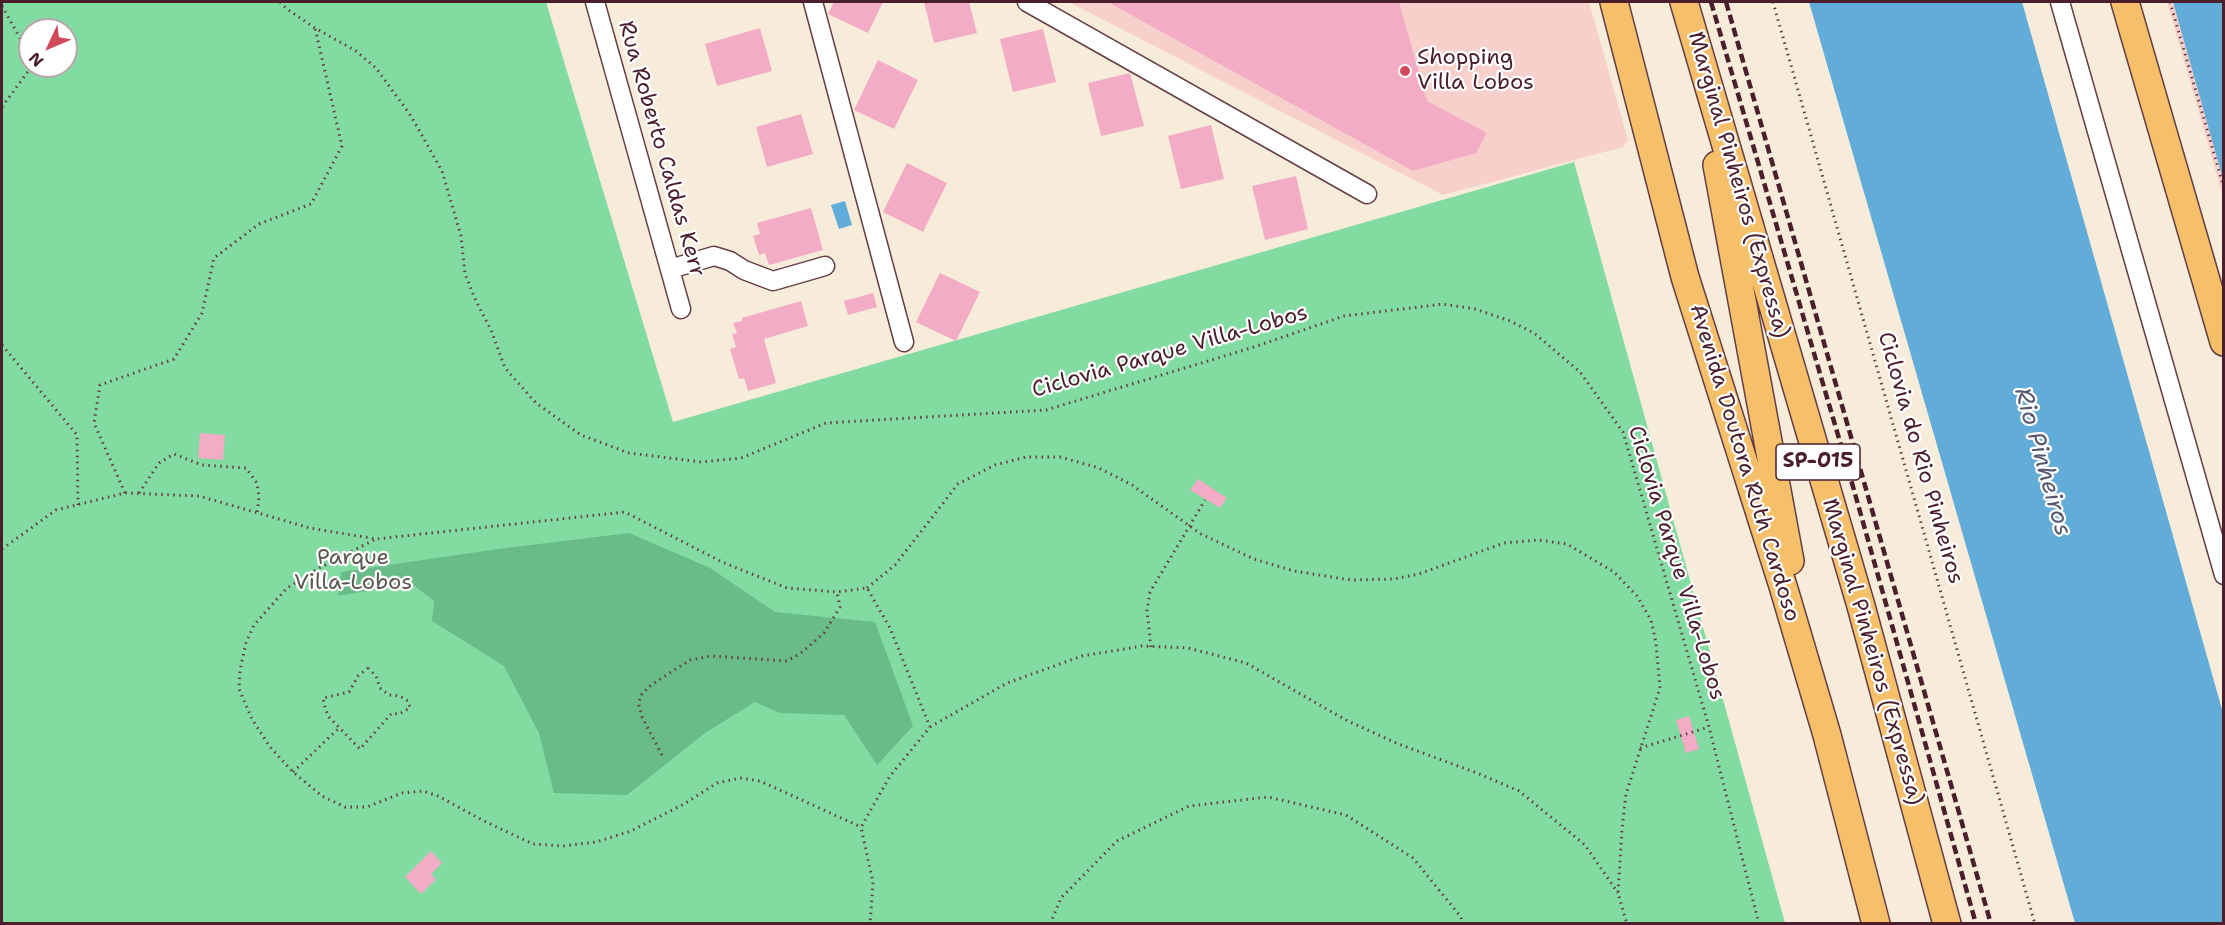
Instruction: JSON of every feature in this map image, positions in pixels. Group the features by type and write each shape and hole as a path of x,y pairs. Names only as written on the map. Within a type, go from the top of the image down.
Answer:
{"highway":[{"name":"Avenida Doutora Ruth Cardoso","path":"1614,2 1685,277 1783,586 1827,735 1876,924"},
{"name":"Marginal Pinheiros (Expressa)","path":"1684,2 1861,606 1947,924"},
{"path":"2125,2 2223,342"},
{"path":"1702,63 1719,183 1788,546 1789,569 1783,586"}],"street":[{"name":"Rua Roberto Caldas Kerr","path":"595,2 681,309"},
{"path":"813,2 904,342"},
{"path":"1027,2 1367,194"},
{"path":"2060,2 2223,575"},
{"path":"670,269 714,256 773,281 825,266"}],"path":[{"name":"Ciclovia Parque Villa-Lobos","path":"280,2 315,28 356,51 376,68 411,116 442,171 461,236 465,274 491,330 505,368 536,403 581,435 630,453 700,462 741,458 826,423 1046,410 1251,348 1344,316 1442,304 1475,309 1510,321 1534,333 1580,372 1623,432 1709,727 1759,924"},
{"name":"Ciclovia do Rio Pinheiros","path":"1773,2 2035,924"},
{"path":"2170,2 2223,188"},
{"path":"2,6 18,35"},
{"path":"125,493 94,423 100,385 174,359 202,313 214,258 259,224 311,204 342,146 315,28"},
{"path":"2,107 23,78"},
{"path":"2,345 77,435 78,505"},
{"path":"139,494 159,463 174,454 202,465 246,468 256,483 259,497 257,513"},
{"path":"2,549 56,510 125,493 199,496 310,528 376,539 625,513 722,562 787,588 837,592 867,588 895,565 958,484 994,465 1026,457 1060,457 1099,468 1132,485 1201,534 1254,559 1294,571 1351,580 1394,579 1419,574 1504,543 1538,540 1567,544 1614,572 1637,596 1651,620 1658,653 1660,688 1626,794 1618,893"},
{"path":"1151,647 1147,610 1150,592 1205,500"},
{"path":"376,539 318,568 287,588 254,625 246,643 240,670 239,689 252,719 264,738 293,772 322,796 345,807 367,807 402,793 423,791 438,796 533,844 563,846 596,842 631,831 684,804 717,783 740,778 760,781 861,827"},
{"path":"867,588 890,628 930,727"},
{"path":"662,755 642,717 639,705 640,696 651,685 690,660 711,656 787,662 824,633 840,607 837,592"},
{"path":"870,924 873,882 861,827 890,776 930,727 1007,683 1082,656 1142,646 1188,648 1246,663 1346,720 1396,743 1519,791 1585,845 1618,893 1627,924"},
{"path":"368,668 376,676 380,688 389,695 400,696 408,701 410,708 399,714 392,713 360,749 340,727 329,717 323,698 349,692 358,676 368,668"},
{"path":"293,772 340,727"},
{"path":"1640,748 1709,727"},
{"path":"1050,924 1061,898 1117,841 1189,806 1268,797 1346,815 1413,858 1461,917 1464,924"}],"shaded area":[{"name":"Shopping Villa Lobos","path":"1069,2 1589,2 1628,140 1623,147 1443,195"},
{"path":"2167,2 2223,2 2223,197 2202,123"}],"green space":[{"name":"Parque Villa-Lobos","path":"2,2 546,2 673,422 1574,162 1785,923 2,924"},
{"path":"629,533 710,568 775,612 875,622 913,726 877,765 844,715 780,713 755,702 705,733 627,795 554,793 539,733 504,666 432,621 434,601 411,583 338,596 341,572"}],"water":[{"name":"Rio Pinheiros","path":"1809,2 2022,2 2223,713 2223,923 2075,923"},
{"path":"2173,2 2223,2 2223,179"},
{"path":"845,201 852,225 839,229 831,205"}],"building":[{"path":"834,2 883,2 868,33 828,14"},
{"path":"924,2 969,2 977,33 934,43"},
{"path":"1108,2 1399,2 1427,101 1487,133 1476,153 1413,171"},
{"path":"760,28 772,71 717,86 705,44"},
{"path":"1043,29 1056,82 1013,92 1000,39"},
{"path":"878,60 918,80 894,129 854,110"},
{"path":"1130,73 1144,126 1101,136 1088,83"},
{"path":"801,114 813,154 767,167 756,127"},
{"path":"1211,125 1224,179 1181,189 1168,136"},
{"path":"907,163 947,183 923,232 883,212"},
{"path":"1296,176 1308,229 1265,240 1252,186"},
{"path":"811,208 823,250 769,265 765,253 759,255 753,236 760,234 757,223"},
{"path":"940,273 980,292 956,341 916,322"},
{"path":"873,293 877,307 848,315 844,301"},
{"path":"801,301 808,326 764,339 776,383 748,391 744,378 739,379 730,349 736,347 732,334 737,333 733,323 742,321 742,318"},
{"path":"200,433 225,435 223,460 198,458"},
{"path":"1198,479 1227,498 1220,508 1190,490"},
{"path":"1689,716 1699,749 1686,753 1676,720"},
{"path":"431,851 442,863 431,874 436,879 421,894 405,877"}],"railway":[{"path":"1711,2 1850,476 1976,924"},
{"path":"1726,2 1991,924"}],"place":[{"name":"Shopping Villa Lobos","path":"1405,71"}]}
